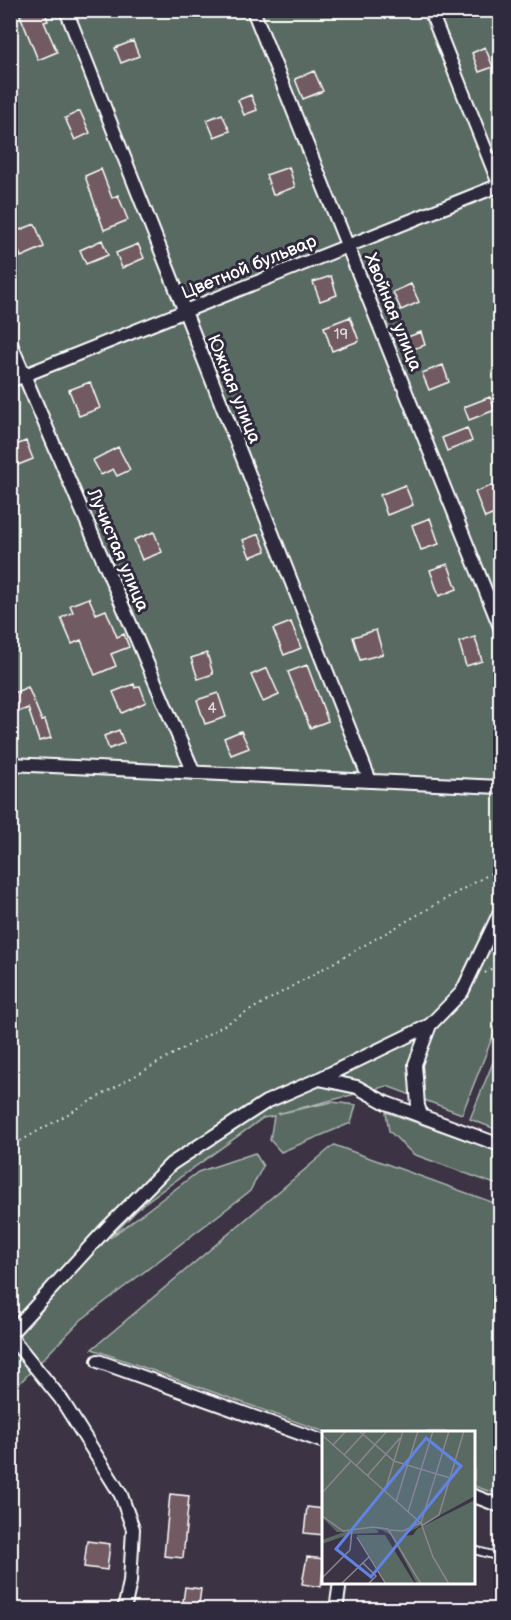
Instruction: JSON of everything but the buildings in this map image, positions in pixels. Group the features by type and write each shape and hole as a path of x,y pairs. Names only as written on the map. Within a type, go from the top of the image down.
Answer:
{"street":[{"name":"Южная улица","path":"66,10 370,781"},
{"name":"Хвойная улица","path":"253,10 501,627"},
{"path":"430,10 500,185"},
{"name":"Цветной бульвар","path":"10,381 500,185"},
{"name":"Лучистая улица","path":"10,342 194,773"},
{"path":"12,762 501,787"},
{"path":"123,1610 130,1582 133,1529 121,1495 61,1399 10,1335 107,1228 171,1164 266,1102 430,1025 462,992 501,912"},
{"path":"421,1115 418,1106 415,1065 430,1025"},
{"path":"319,1079 357,1087 386,1102 501,1145"},
{"path":"98,1360 322,1441"},
{"path":"475,1496 501,1506"},
{"path":"336,1610 340,1584"}],"lane":[{"path":"475,1550 501,1557"}],"path":[{"path":"10,1147 501,867"}],"green space":[{"path":"11,11 500,11 500,1018 462,1114 387,1086 277,1114 332,1102 356,1105 351,1123 281,1152 270,1140 274,1116 263,1118 143,1204 110,1238 198,1172 255,1153 263,1166 250,1191 81,1320 11,1392 10,1344 44,1308 11,1341"},
{"path":"500,1045 500,1131 470,1119"},
{"path":"386,1112 500,1152 500,1186 413,1154 389,1131"},
{"path":"334,1145 500,1205 500,1495 475,1486 475,1431 322,1431 92,1349"}]}
